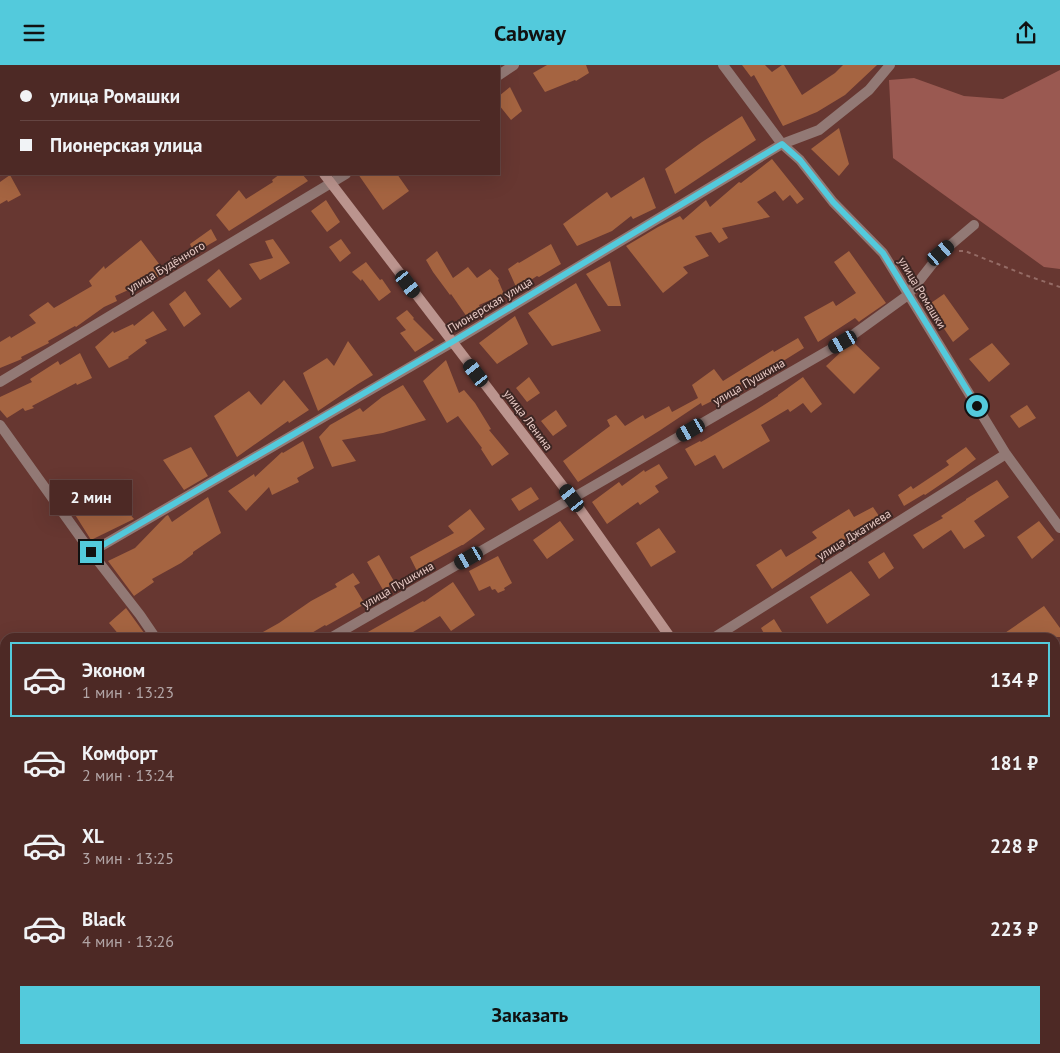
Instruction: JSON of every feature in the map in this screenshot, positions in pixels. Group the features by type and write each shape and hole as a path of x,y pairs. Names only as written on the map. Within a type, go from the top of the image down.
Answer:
{"street":[{"path":"500,74 514,65"},
{"name":"улица Ромашки","path":"723,65 782,144 800,160 833,202 883,253 1006,454 1060,528"},
{"name":"Пионерская улица","path":"91,552 452,342 782,144 819,130 869,90 890,65"},
{"name":"улица Ленина","path":"325,175 572,498 667,633"},
{"name":"улица Будённого","path":"0,382 344,175"},
{"name":"улица Пушкина","path":"339,633 843,342 908,295 941,253 974,225"},
{"path":"0,425 91,552 152,633"},
{"name":"улица Джатиева","path":"722,633 1006,454"}],"path":[{"path":"941,253 965,251 1060,287"}],"shaded area":[{"path":"1060,70 1060,269 1044,267 893,158 889,80 914,78 964,96 1003,99"}],"building":[{"path":"547,65 586,65 589,73 576,81 545,92 533,73"},
{"path":"742,65 765,65 772,72 784,65 802,95 835,73 843,65 877,65 845,95 817,112 783,126 754,75 751,77"},
{"path":"510,87 522,111 511,120 500,106 500,95"},
{"path":"742,116 756,140 675,194 665,169"},
{"path":"839,128 849,164 839,176 811,149"},
{"path":"772,159 804,199 797,204 790,195 783,201 775,191 757,202 770,217 722,228 728,238 719,243 711,232 695,236 709,256 683,267 688,273 663,293 626,246 680,216 683,220 706,200 710,207 739,182 741,183"},
{"path":"10,175 21,195 0,204 0,182"},
{"path":"279,175 303,175 308,181 229,231 216,215 239,190 246,199 273,182 272,180"},
{"path":"359,175 398,175 409,191 383,210"},
{"path":"644,177 656,208 633,219 631,216 612,231 577,246 563,224 607,192 611,198"},
{"path":"326,200 340,222 327,232 311,211"},
{"path":"211,229 217,240 194,253 190,244"},
{"path":"273,239 290,263 260,280 249,264 273,258 265,241"},
{"path":"341,239 351,253 340,262 329,247"},
{"path":"141,240 166,273 115,296 117,301 104,307 76,327 21,357 22,359 0,368 0,342 10,336 11,338 36,323 29,315 48,302 54,308 92,286 89,281 104,266 105,269"},
{"path":"551,244 561,264 517,289 508,269"},
{"path":"437,251 453,278 468,267 477,278 490,269 499,279 504,294 479,305 482,311 467,317 426,260"},
{"path":"849,251 886,303 859,322 855,318 818,342 804,317 833,301 836,306 856,293 834,262"},
{"path":"610,261 621,306 608,306 586,274"},
{"path":"366,262 391,292 379,301 362,279 361,281 352,272"},
{"path":"219,269 242,299 230,308 207,280"},
{"path":"576,283 601,331 552,346 528,313"},
{"path":"185,291 201,314 184,327 169,304"},
{"path":"944,294 969,329 953,342 928,305"},
{"path":"407,310 413,319 434,340 415,352 400,333 406,330 396,318"},
{"path":"153,311 167,330 145,340 147,343 129,358 109,368 95,347 113,331 114,333 133,324 134,326"},
{"path":"515,316 528,344 497,364 479,343"},
{"path":"798,338 804,348 753,380 752,378 702,406 701,403 578,482 563,461 610,426 607,420 616,415 625,426 643,415 645,419 669,406 672,412 698,398 692,385 714,369 723,381 773,350 774,352"},
{"path":"348,341 373,375 318,411 303,373 327,358 334,366"},
{"path":"854,343 880,368 854,394 826,366"},
{"path":"992,343 1010,364 989,382 969,359"},
{"path":"80,353 92,378 77,385 76,383 32,406 34,408 25,411 23,408 7,418 0,410 0,397 32,382 30,379 58,361 60,365"},
{"path":"446,360 459,393 464,390 475,403 491,429 489,430 509,454 492,466 482,448 458,416 447,423 423,381"},
{"path":"529,377 540,393 527,402 516,388"},
{"path":"803,377 822,404 811,413 803,403 790,412 788,409 761,425 770,441 723,469 715,455 695,466 685,449 701,442 756,410"},
{"path":"284,380 309,410 289,423 288,421 237,457 214,416 249,391 261,405"},
{"path":"403,385 426,420 383,433 342,440 356,461 332,467 319,437 330,425 360,408 363,412 382,397"},
{"path":"1027,405 1036,418 1019,428 1010,416"},
{"path":"556,410 567,426 553,436 541,421"},
{"path":"303,441 314,468 297,478 299,482 272,495 269,487 246,511 228,491 254,474 255,477 282,452"},
{"path":"191,447 208,476 184,490 163,460"},
{"path":"966,447 976,459 925,495 904,506 898,495 911,486 913,489 949,465 946,461"},
{"path":"659,464 668,478 655,486 659,492 640,505 638,502 607,524 592,502 619,482 622,486 644,470 645,472"},
{"path":"997,480 1009,497 974,521 985,536 964,549 951,530 923,549 913,535 943,518 941,516"},
{"path":"531,487 539,499 519,511 511,499"},
{"path":"115,497 134,519 91,540 74,513"},
{"path":"208,497 221,533 193,552 181,563 152,579 154,582 134,596 108,561 135,548 166,516 168,515 172,522"},
{"path":"873,507 881,519 867,525 817,557 772,589 756,565 781,549 786,557 817,538 812,532 849,509 854,517"},
{"path":"470,509 485,529 463,545 417,571 410,557 454,533 448,526"},
{"path":"560,521 574,540 547,559 533,540"},
{"path":"1039,521 1054,540 1032,559 1017,537"},
{"path":"659,528 676,552 651,567 636,543"},
{"path":"884,552 894,568 879,579 868,562"},
{"path":"379,555 395,583 383,590 367,562"},
{"path":"498,556 512,583 504,588 505,590 498,593 495,589 492,590 490,586 479,591 469,571"},
{"path":"851,571 870,595 827,624 810,597"},
{"path":"353,573 360,583 354,586 365,604 312,633 261,633 311,601 337,587 335,584"},
{"path":"453,582 475,615 451,631 440,616 411,633 366,633 423,601"},
{"path":"1044,606 1060,628 1060,633 1005,633"},
{"path":"126,608 144,633 118,633 109,623"},
{"path":"774,619 782,632 764,633 761,628"}],"route":[{"path":"91,552 452,342 782,144 800,160 833,202 883,253 977,406"}]}
